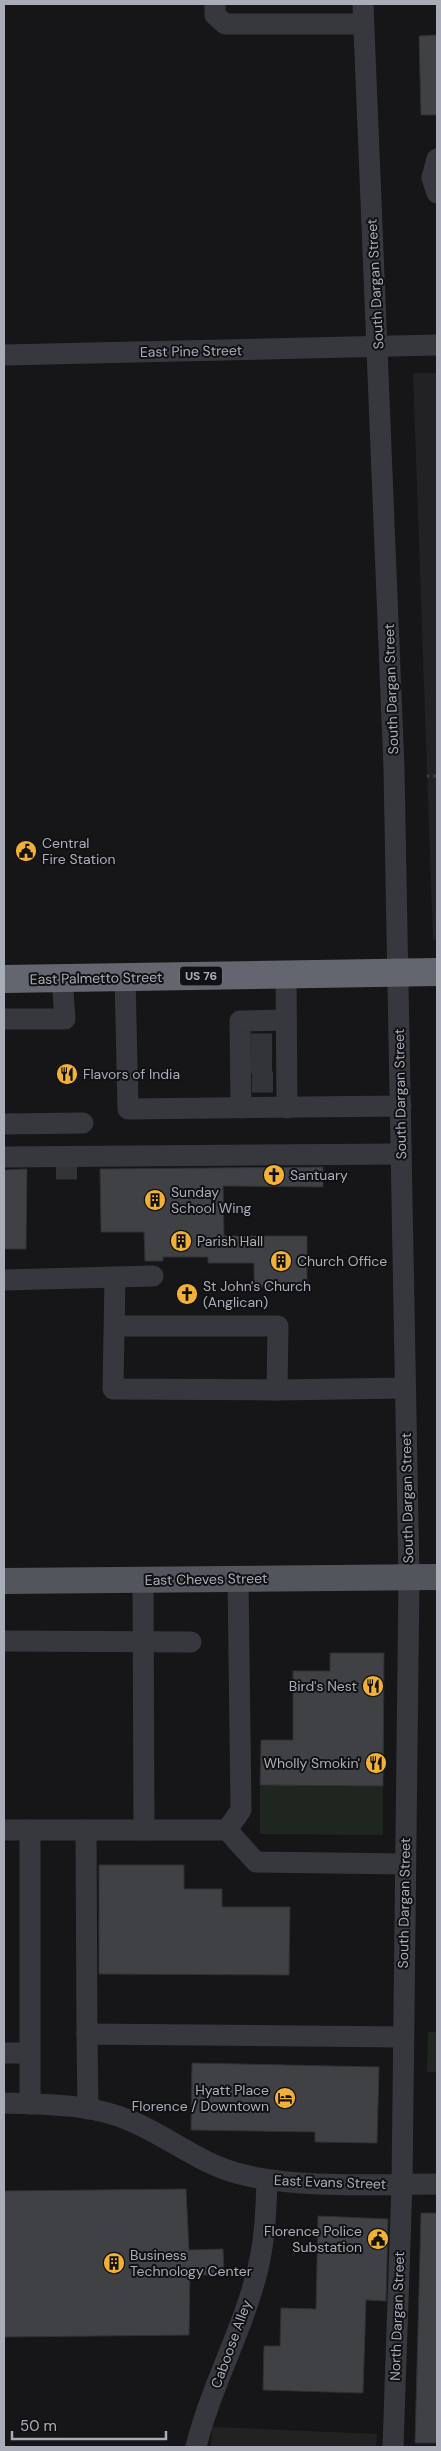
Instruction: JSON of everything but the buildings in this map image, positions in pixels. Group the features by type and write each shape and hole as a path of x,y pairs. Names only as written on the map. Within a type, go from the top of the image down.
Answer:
{"highway":[{"name":"US 76","path":"398,972 437,972"},
{"name":"East Palmetto Street","path":"4,979 398,972"}],"main road":[{"name":"East Cheves Street","path":"4,1581 437,1577"}],"street":[{"path":"215,4 215,15 225,24 363,14"},
{"name":"South Dargan Street","path":"363,14 394,760 402,1154 409,1578 402,2036 402,2184"},
{"path":"437,159 432,178 437,193"},
{"name":"East Pine Street","path":"4,355 437,345"},
{"path":"286,974 286,1020 283,1063 287,1108"},
{"path":"125,977 128,1109 401,1106"},
{"path":"4,1019 65,1019 62,978"},
{"path":"241,1108 246,1063 240,1020 286,1020"},
{"path":"4,1124 83,1123"},
{"path":"4,1157 50,1163 102,1156 402,1154"},
{"path":"79,1169 102,1156"},
{"path":"4,1280 153,1276"},
{"path":"115,1278 113,1389 277,1390 405,1388"},
{"path":"115,1326 278,1326 277,1390"},
{"path":"227,1830 242,1810 238,1579"},
{"path":"143,1580 144,1830"},
{"path":"4,1641 191,1642"},
{"path":"4,1830 227,1830 256,1862 405,1864"},
{"path":"30,1830 30,2104"},
{"path":"86,1830 88,2109"},
{"path":"86,2034 402,2036"},
{"path":"4,2053 29,2053"},
{"name":"East Evans Street","path":"4,2102 88,2109 130,2120 211,2165 267,2181 437,2184"},
{"name":"Caboose Alley","path":"196,2447 258,2268 264,2235 267,2181"},
{"name":"North Dargan Street","path":"393,2447 402,2184"}],"path":[{"path":"427,776 437,776"}],"shaded area":[{"path":"413,373 437,373 437,940 433,940"},
{"path":"260,1785 383,1786 383,1835 260,1834"},
{"path":"428,2032 437,2032 437,2072 427,2072"},
{"path":"212,2427 377,2434 376,2447 211,2447"}],"tunnel":[{"path":"251,1044 278,1044"},
{"path":"251,1063 278,1063"},
{"path":"252,1082 279,1082"},
{"path":"56,1169 79,1169"}],"place":[{"name":"Central Fire Station","path":"26,851"},
{"name":"Flavors of India","path":"67,1074"},
{"name":"Santuary","path":"274,1175"},
{"name":"Sunday School Wing","path":"155,1200"},
{"name":"Parish Hall","path":"181,1241"},
{"name":"Church Office","path":"281,1261"},
{"name":"St John's Church (Anglican)","path":"187,1294"},
{"name":"Bird's Nest","path":"373,1686"},
{"name":"Wholly Smokin'","path":"376,1763"},
{"name":"Hyatt Place Florence / Downtown","path":"285,2098"},
{"name":"Florence Police Substation","path":"378,2239"},
{"name":"Business Technology Center","path":"114,2263"}]}
